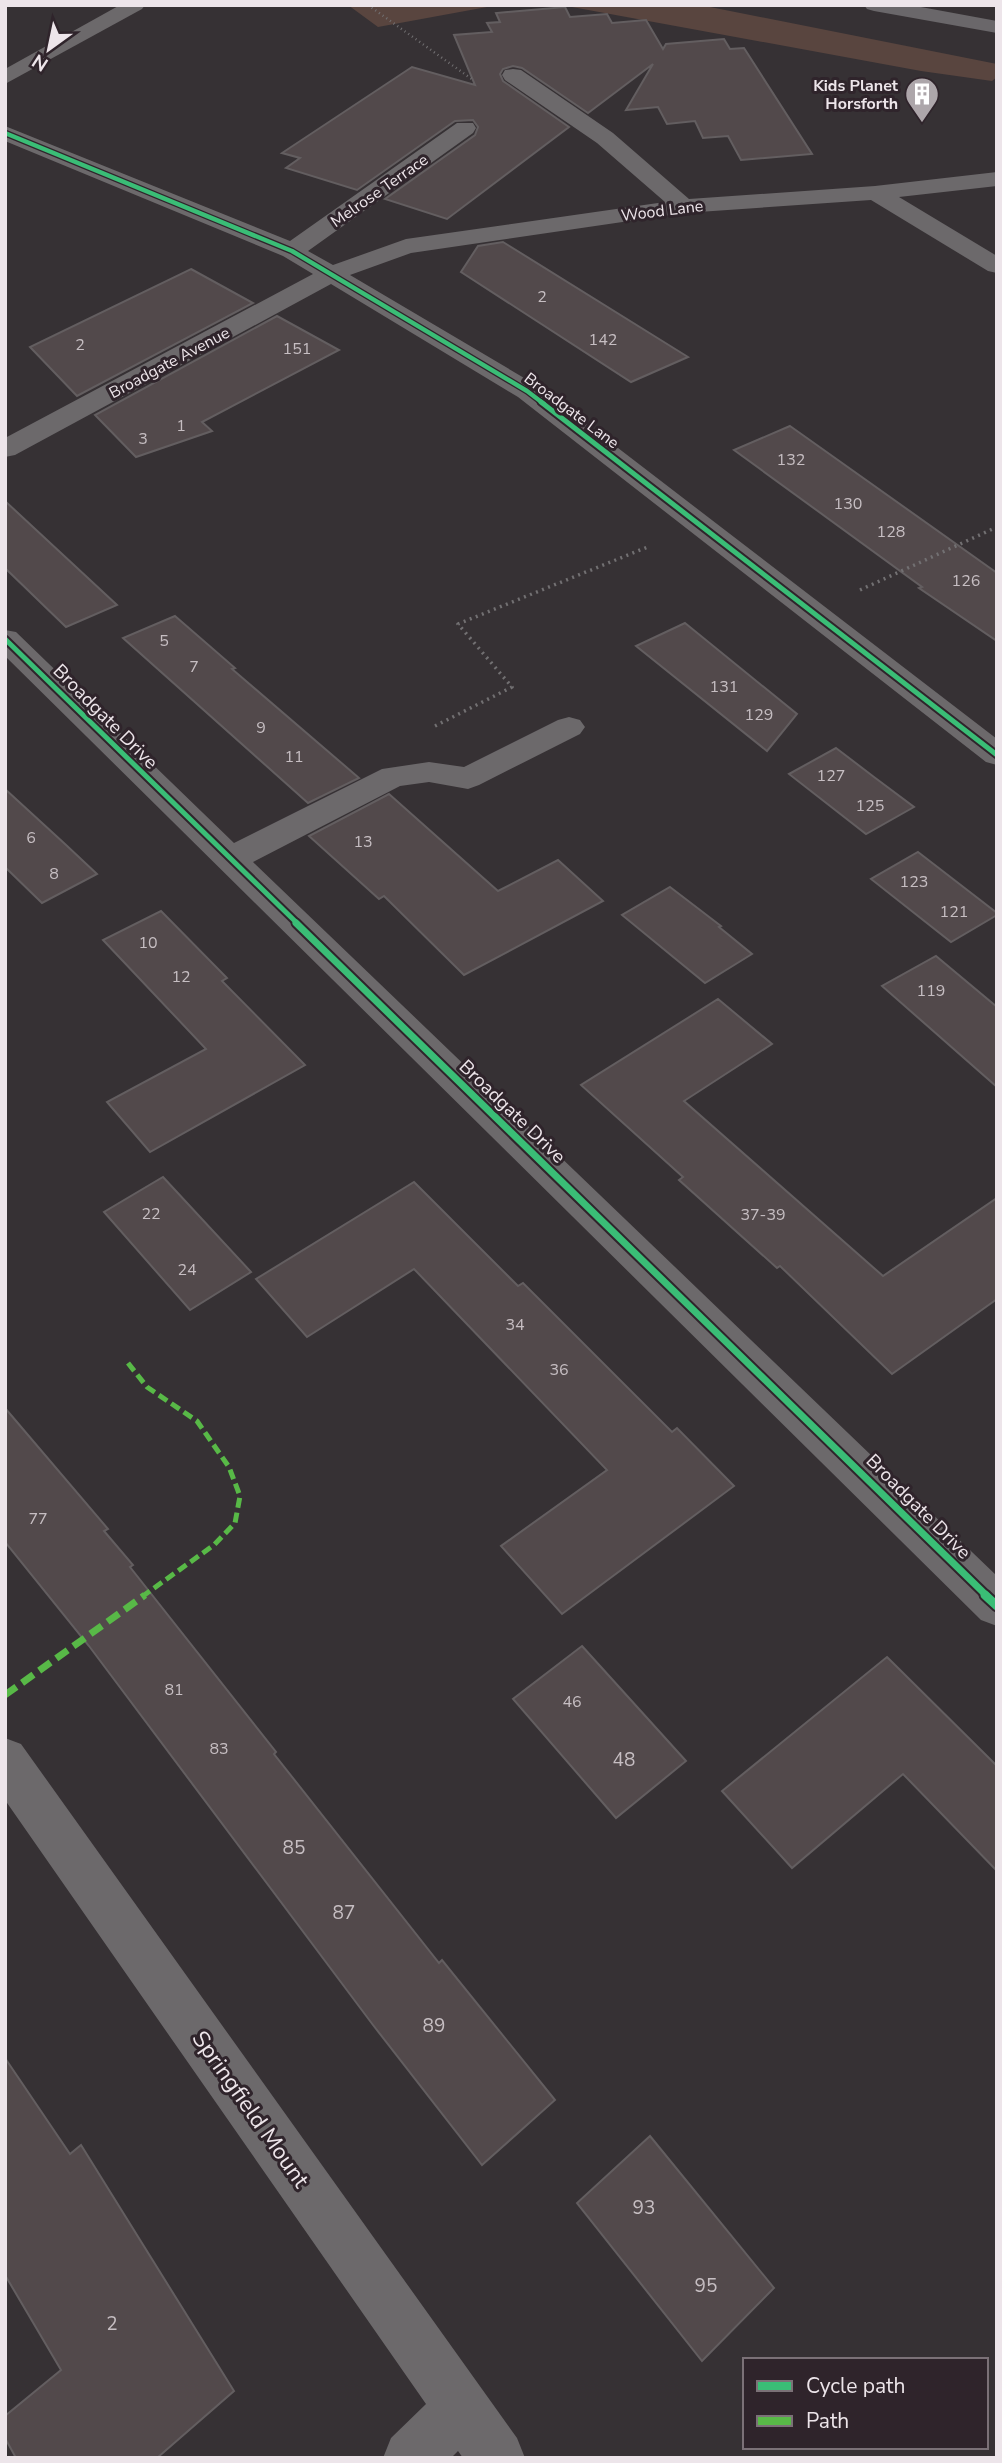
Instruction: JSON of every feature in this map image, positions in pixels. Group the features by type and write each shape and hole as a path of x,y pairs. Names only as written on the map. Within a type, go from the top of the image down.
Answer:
{"highway":[{"path":"874,5 997,27"}],"street":[{"path":"5,78 135,5"},
{"path":"513,75 605,138 684,205"},
{"name":"Melrose Terrace","path":"292,251 465,128"},
{"name":"Broadgate Lane","path":"5,133 27,152 292,251 527,391 997,755"},
{"name":"Wood Lane","path":"332,274 406,246 684,205 875,193 997,179"},
{"path":"875,193 997,266"},
{"name":"Broadgate Avenue","path":"5,449 332,274"},
{"name":"Broadgate Drive","path":"5,639 229,860 769,1379 997,1606"},
{"path":"229,860 393,776 429,772 468,778 569,727"},
{"name":"Springfield Mount","path":"5,1760 497,2458"},
{"path":"411,2458 461,2409"}],"path":[{"path":"412,774 421,733 512,687 458,624 700,526"},
{"path":"812,613 997,527"}],"shaded area":[{"path":"348,5 519,5 487,7 378,27"},
{"path":"561,5 700,5 997,64 997,77 992,81 921,71"}],"building":[{"path":"565,7 570,17 607,14 612,23 646,20 663,49 666,44 724,39 730,49 744,48 812,154 741,160 728,136 703,138 695,121 667,124 658,107 626,110 653,64 588,113 522,68 513,66 503,69 500,74 503,81 569,127 447,219 385,199 475,135 478,127 473,120 455,121 357,190 286,168 300,158 282,153 412,67 475,85 454,35 492,32 487,23 500,22 496,13"},
{"path":"503,242 688,357 631,382 461,272 478,246"},
{"path":"191,269 253,303 77,396 30,347"},
{"path":"277,316 339,350 202,422 212,431 136,457 95,415"},
{"path":"790,426 997,573 997,641 919,588 922,587 734,450"},
{"path":"5,501 117,605 66,627 5,568"},
{"path":"175,616 235,668 232,669 359,778 308,803 123,638"},
{"path":"685,623 797,714 767,751 636,646"},
{"path":"836,748 914,807 866,834 789,774"},
{"path":"5,789 97,874 42,903 5,867"},
{"path":"389,794 498,891 558,860 603,901 464,975 384,896 379,899 309,836"},
{"path":"918,852 997,915 951,942 871,879"},
{"path":"670,887 752,954 705,983 622,915"},
{"path":"161,911 227,978 222,981 305,1065 150,1152 107,1102 206,1049 103,940"},
{"path":"936,956 997,1007 997,1087 882,986"},
{"path":"718,999 772,1044 684,1101 883,1276 997,1198 997,1299 892,1374 780,1266 777,1268 679,1180 683,1177 581,1085"},
{"path":"163,1177 251,1272 190,1310 104,1212"},
{"path":"414,1182 518,1286 523,1283 672,1432 677,1428 734,1486 562,1614 501,1546 607,1470 414,1269 307,1337 256,1279"},
{"path":"5,1408 108,1529 104,1531 133,1565 130,1567 439,1963 442,1960 555,2100 482,2165 373,2025 89,1646 5,1542"},
{"path":"582,1646 686,1761 616,1818 513,1699"},
{"path":"887,1657 997,1766 997,1871 903,1774 792,1868 722,1791"},
{"path":"5,2058 70,2154 81,2145 234,2391 157,2458 16,2458 5,2438 5,2416 61,2370 5,2275"},
{"path":"650,2136 774,2288 702,2361 577,2203"}],"marked path":[{"path":"5,1695 214,1545 235,1523 240,1496 229,1467 197,1421 147,1387 128,1363"}],"cycle path":[{"path":"5,133 292,251 527,391 997,755"},
{"path":"5,639 997,1606"}],"place":[{"name":"Kids Planet Horsforth","path":"922,124"}]}
